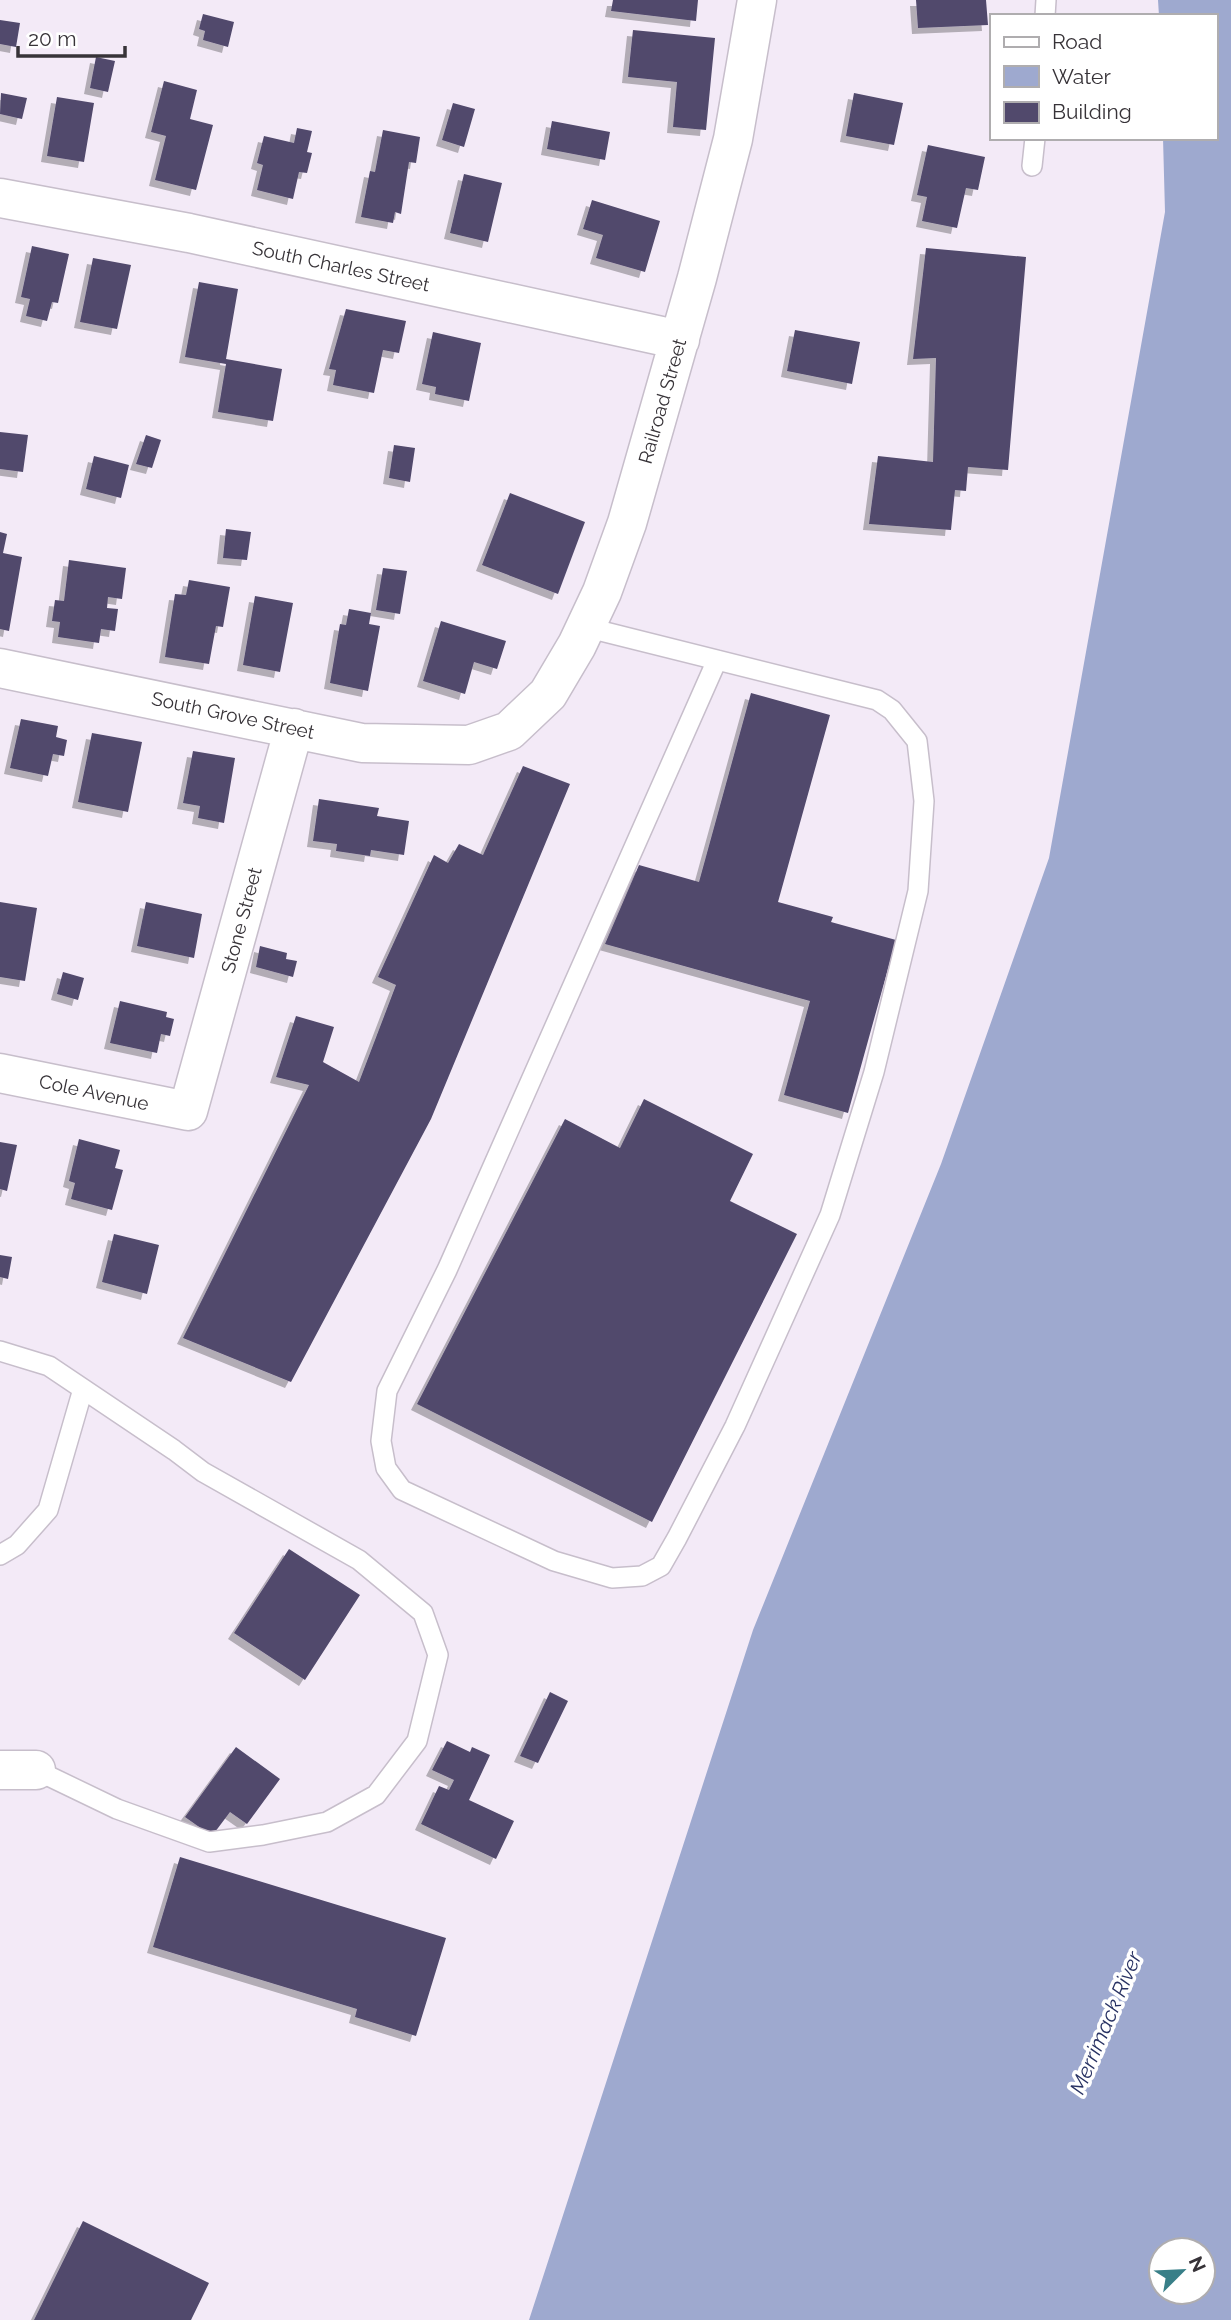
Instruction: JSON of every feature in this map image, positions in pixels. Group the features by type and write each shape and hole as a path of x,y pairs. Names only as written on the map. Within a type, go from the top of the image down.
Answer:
{"street":[{"name":"Railroad Street","path":"469,745 509,731 548,694 602,592 627,523 680,340 733,139 757,0"},
{"name":"South Charles Street","path":"0,198 189,233 680,340"},
{"name":"South Grove Street","path":"0,668 362,743 469,745"},
{"name":"Stone Street","path":"188,1111 294,728"},
{"name":"Cole Avenue","path":"0,1073 188,1111"}],"lane":[{"path":"1032,166 1035,140"},
{"path":"585,627 717,660 877,700 892,710 917,741 924,801 918,891 874,1072 830,1215 735,1426 661,1566 642,1576 612,1578 554,1561 402,1490 386,1468 381,1441 387,1391 453,1258 717,660"},
{"path":"0,1351 49,1366 203,1472 359,1560 422,1614 438,1655 417,1741 376,1795 327,1822 263,1835 209,1842 18,1770"},
{"path":"0,1555 17,1545 48,1510 83,1389"}],"water":[{"name":"Merrimack River","path":"1158,0 1231,0 1231,2320 529,2320 753,1630 941,1164 1049,858 1165,212 1163,140 1217,140 1217,14 1159,14"}],"building":[{"path":"613,0 698,0 696,21 611,11"},
{"path":"916,0 986,0 988,25 918,28"},
{"path":"203,14 234,22 228,47 203,40 205,31 199,29"},
{"path":"0,20 20,23 16,47 0,44"},
{"path":"633,30 715,38 706,130 673,127 677,82 628,77"},
{"path":"96,57 115,61 108,92 90,88"},
{"path":"164,81 197,90 190,119 213,125 196,190 155,180 166,136 151,132"},
{"path":"1,93 27,98 22,119 0,114"},
{"path":"854,93 903,103 894,145 846,136"},
{"path":"57,97 94,103 84,162 47,156"},
{"path":"453,103 475,109 464,147 442,140"},
{"path":"552,121 610,132 605,160 547,149"},
{"path":"297,128 312,131 307,152 312,153 307,173 299,172 293,199 257,190 263,165 257,163 264,136 294,143"},
{"path":"383,130 420,137 416,163 409,162 401,214 395,212 393,223 361,217 370,171 375,172"},
{"path":"928,145 985,157 978,190 966,188 957,228 922,221 927,197 917,195"},
{"path":"464,174 502,183 488,242 450,233"},
{"path":"592,200 660,221 645,272 596,258 603,235 583,229"},
{"path":"32,246 69,254 58,303 52,302 47,321 26,316 30,299 21,297"},
{"path":"926,248 1026,257 1008,470 968,467 966,491 955,490 951,530 869,524 878,456 933,462 936,358 913,359"},
{"path":"93,258 131,265 117,329 80,322"},
{"path":"199,282 238,289 226,359 282,369 273,421 218,412 226,364 185,357"},
{"path":"346,309 406,321 399,353 383,350 374,393 333,385 336,370 329,369"},
{"path":"795,330 860,342 852,384 787,371"},
{"path":"433,332 481,343 469,401 435,394 436,387 422,384"},
{"path":"0,432 28,435 23,472 0,469"},
{"path":"146,435 161,440 152,468 136,464"},
{"path":"394,445 415,448 410,482 389,478"},
{"path":"94,456 129,465 121,498 86,489"},
{"path":"510,493 585,522 558,594 482,565"},
{"path":"226,529 251,532 247,560 223,558"},
{"path":"0,532 7,534 3,553 22,557 9,631 0,629"},
{"path":"69,560 126,568 122,599 108,597 107,608 118,609 115,631 101,629 99,643 58,637 60,622 52,621 55,600 64,601"},
{"path":"383,568 407,571 400,614 376,610"},
{"path":"189,580 230,587 223,627 216,626 209,664 165,657 175,594 186,595"},
{"path":"255,596 293,603 280,672 243,665"},
{"path":"349,609 371,613 369,624 380,626 368,691 330,683 340,624 346,625"},
{"path":"441,621 506,641 497,669 474,662 465,694 423,681"},
{"path":"751,693 830,715 778,902 833,917 831,922 896,940 848,1113 784,1095 810,1001 605,944 639,865 699,882"},
{"path":"21,719 58,726 56,737 67,740 64,756 53,754 48,776 10,768"},
{"path":"92,733 142,742 128,812 78,802"},
{"path":"193,751 235,758 224,823 198,818 200,806 183,803"},
{"path":"523,766 570,784 431,1119 291,1382 183,1338 309,1085 276,1077 296,1016 334,1027 323,1062 359,1082 396,985 378,977 434,855 448,863 459,844 483,855"},
{"path":"319,799 379,808 377,816 409,821 404,855 371,850 370,856 336,851 337,844 313,841"},
{"path":"0,902 37,908 25,981 0,977"},
{"path":"146,902 202,914 194,958 137,946"},
{"path":"260,946 287,953 286,959 297,961 293,977 256,967"},
{"path":"63,972 84,978 78,1000 57,994"},
{"path":"120,1001 167,1012 166,1017 174,1019 170,1036 161,1034 157,1053 110,1043"},
{"path":"644,1099 753,1154 730,1201 797,1234 652,1522 417,1404 565,1119 620,1148"},
{"path":"79,1139 120,1150 115,1168 123,1170 112,1210 71,1199 75,1183 69,1181"},
{"path":"0,1142 17,1145 7,1191 0,1189"},
{"path":"114,1234 159,1245 147,1294 102,1282"},
{"path":"0,1255 12,1257 8,1279 0,1277"},
{"path":"289,1549 360,1595 305,1680 234,1633"},
{"path":"550,1692 568,1701 538,1763 520,1756"},
{"path":"447,1741 470,1752 472,1747 490,1755 469,1800 514,1821 496,1859 421,1824 439,1786 449,1790 454,1780 432,1770"},
{"path":"236,1747 280,1779 247,1824 230,1812 212,1836 185,1817"},
{"path":"180,1857 446,1938 416,2036 355,2017 357,2009 153,1947"},
{"path":"83,2221 209,2283 191,2320 34,2320"}]}
